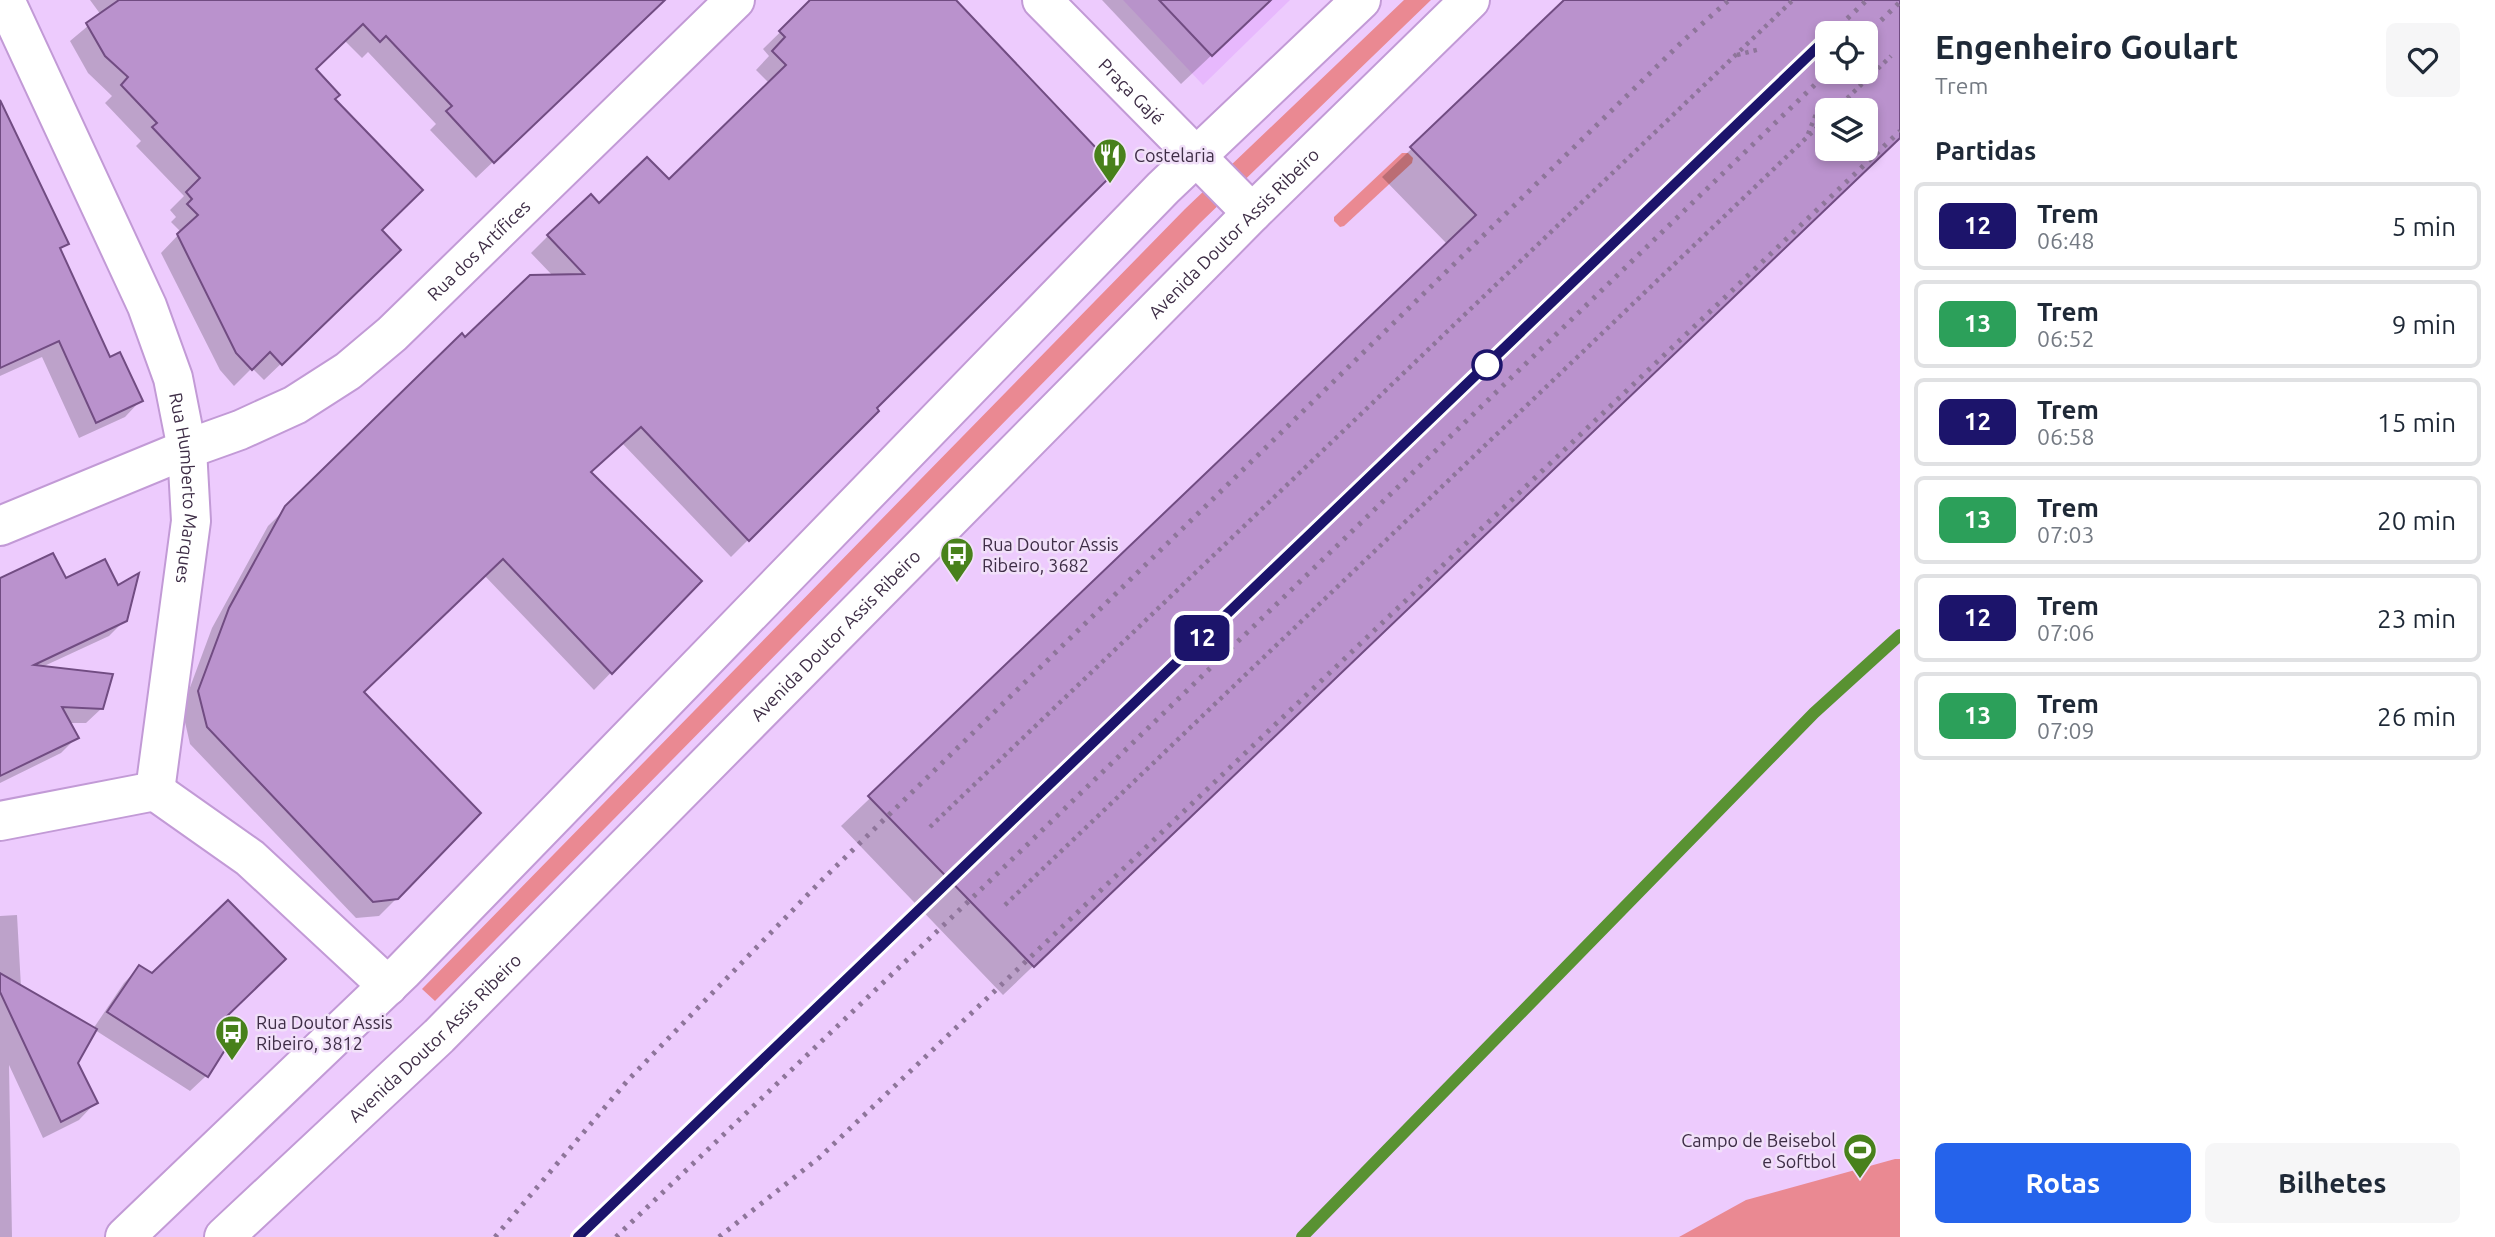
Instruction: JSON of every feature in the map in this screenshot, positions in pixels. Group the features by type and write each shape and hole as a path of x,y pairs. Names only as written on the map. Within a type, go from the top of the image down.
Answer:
{"main road":[{"name":"Rua Humberto Marques","path":"5,0 147,306 173,378 187,449 191,521 155,791"},
{"name":"Rua dos Artífices","path":"0,526 240,430 295,405 348,371 393,334 735,0"},
{"name":"Praça Gajé","path":"1042,0 1252,214"},
{"path":"125,1237 388,986 1196,156 1361,0"},
{"name":"Avenida Doutor Assis Ribeiro","path":"224,1237 439,1036 1252,214 1470,0"},
{"path":"0,821 155,791 250,858 388,986"}],"path":[{"path":"930,827 1793,0"},
{"path":"1736,56 1760,49"},
{"path":"1847,98 1891,55"},
{"path":"1807,137 1815,117"},
{"path":"1005,905 1815,129"}],"shaded area":[{"path":"1123,0 1290,0 1203,85"},
{"path":"1404,0 1431,0 1200,223 435,1001 422,989 1185,209"},
{"path":"1402,153 1408,153 1413,158 1412,163 1340,227 1334,217"},
{"name":"Campo de Beisebol e Softbol","path":"1900,1159 1900,1237 1679,1237 1746,1200"}],"building":[{"path":"119,0 665,0 494,163 446,111 452,106 386,36 380,42 363,24 316,69 340,95 335,99 423,190 382,230 401,250 282,365 270,352 252,370 236,353 177,234 198,215 187,204 192,199 186,192 200,178 152,127 157,123 121,85 128,77 105,56 86,23"},
{"path":"810,0 956,0 1117,170 877,408 879,411 749,541 641,427 591,472 702,581 612,674 503,559 364,692 481,813 398,899 373,902 207,727 198,691 229,608 285,506 462,333 465,337 530,275 584,274 547,235 591,194 599,203 647,157 669,179 786,65 772,51 785,37 779,31"},
{"path":"1159,0 1271,0 1212,56"},
{"path":"1564,0 1900,0 1900,138 1878,159 1878,98 1815,98 1815,161 1876,161 1034,967 868,796 1476,215 1410,147"},
{"path":"0,100 69,244 60,248 110,357 120,352 143,401 96,423 59,341 0,368"},
{"path":"53,553 66,578 105,559 118,585 139,573 127,621 34,665 113,674 103,709 62,707 79,738 0,776 0,578"},
{"path":"228,900 286,959 223,1020 238,1029 208,1077 107,1012 139,965 152,973"},
{"path":"0,973 97,1029 78,1063 98,1103 61,1122 0,992"}],"waterway":[{"path":"1302,1237 1814,713 1900,635"}],"railway":[{"path":"495,1237 628,1080 822,880 1684,40 1729,0"},
{"path":"1845,21 1867,0"},
{"path":"1878,23 1900,2"},
{"path":"578,1237 1815,50"},
{"path":"616,1237 972,898 1816,84"},
{"path":"719,1237 820,1157 1900,131"}],"train":[{"name":"12","path":"578,1237 1815,50"}],"place":[{"name":"Costelaria","path":"1110,185"},
{"name":"Rua Doutor Assis Ribeiro, 3682","path":"957,584"},
{"name":"Rua Doutor Assis Ribeiro, 3812","path":"232,1062"},
{"name":"Campo de Beisebol e Softbol","path":"1860,1180"}]}
